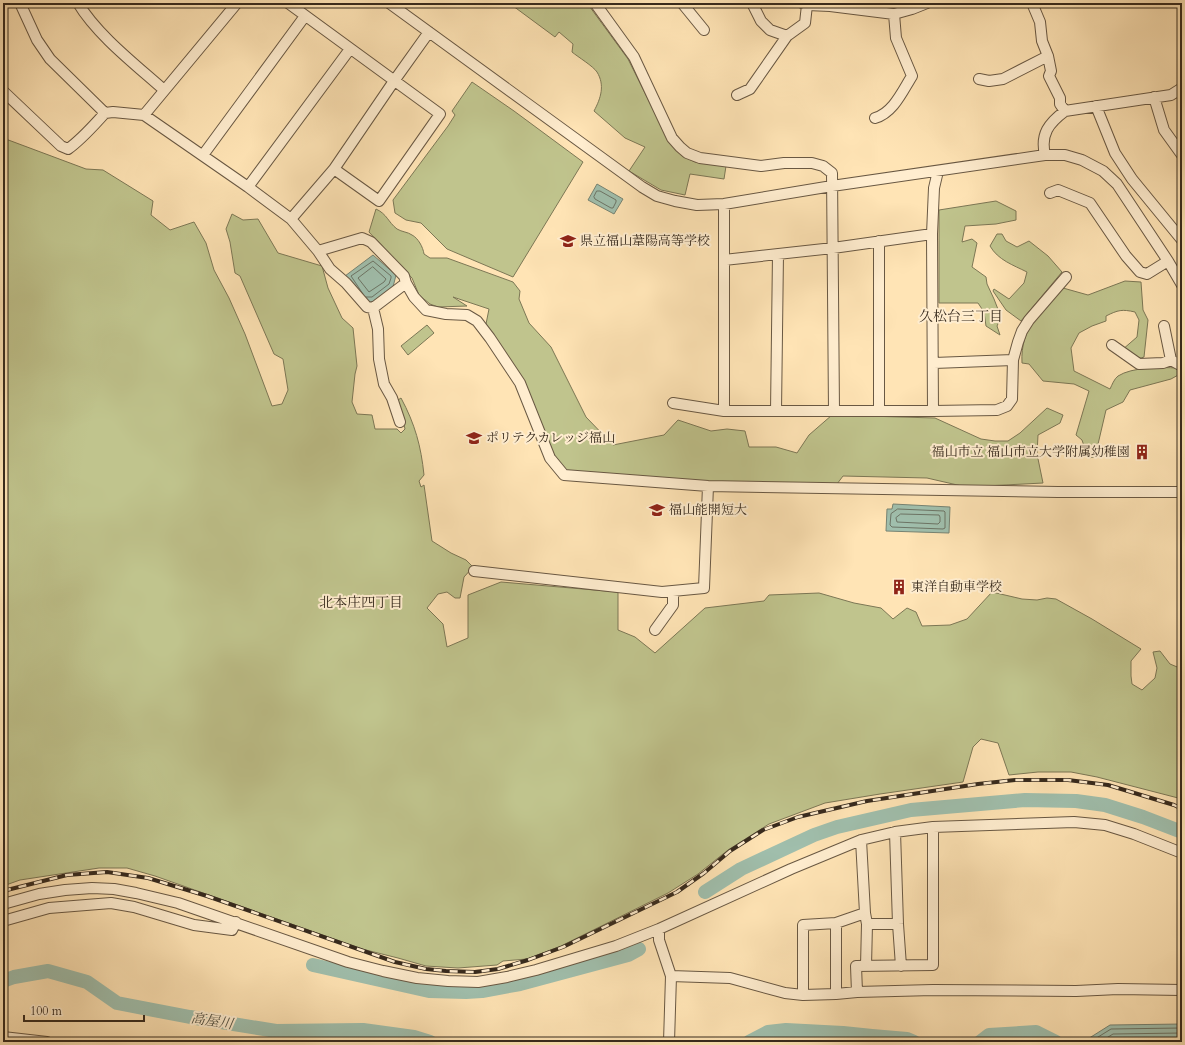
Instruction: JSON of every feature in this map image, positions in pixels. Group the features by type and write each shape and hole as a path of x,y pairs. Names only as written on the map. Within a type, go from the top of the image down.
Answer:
{"street":[{"path":"20,3 37,40 50,59 104,113"},
{"path":"78,3 87,17 108,39 164,90"},
{"path":"144,115 237,3"},
{"path":"288,3 440,114 380,201 334,169"},
{"path":"389,3 622,173 657,196 697,205 724,204 832,186 1045,155 1065,155 1082,160 1103,171 1117,184 1168,261 1182,285"},
{"path":"595,3 634,57 672,138 687,153 700,158 761,166 784,163 812,163 822,166 832,173 834,411"},
{"path":"682,3 704,30"},
{"path":"752,3 761,21 770,30 787,36"},
{"path":"737,95 750,89 787,36 806,23 804,4 894,14 927,3"},
{"path":"1032,3 1040,22 1042,41 1048,56 1051,71 1049,76 1060,98 1060,104 1065,111"},
{"path":"875,118 881,116 893,105 912,76 896,38 894,14"},
{"path":"203,155 305,16"},
{"path":"291,220 334,169 429,32"},
{"path":"248,187 350,49"},
{"path":"979,79 989,81 1003,78 1048,56"},
{"path":"1045,155 1042,146 1045,132 1053,120 1065,111 1171,94 1182,88"},
{"path":"5,97 61,146 68,149 86,133 104,113 113,112 144,115 248,187 291,220 318,251 330,269 346,282 367,307 373,308 406,283"},
{"path":"1154,97 1164,130 1182,154"},
{"path":"1096,106 1115,152 1132,179 1182,240"},
{"path":"934,411 932,234 934,188 938,171"},
{"path":"1050,193 1058,190 1090,203 1126,256 1140,272 1147,274 1168,261"},
{"path":"724,204 724,411"},
{"path":"724,260 833,248 932,234"},
{"path":"318,251 362,238 371,242 404,276 406,283 414,297 426,310 446,314 467,315 477,321 520,383 550,458 564,474 708,486 1058,492 1182,492"},
{"path":"879,241 879,411"},
{"path":"776,411 778,254"},
{"path":"673,403 724,411 997,410 1007,406 1012,399 1013,360 1022,331 1029,320 1066,277"},
{"path":"373,308 378,329 379,359 384,384 392,398 400,422"},
{"path":"1164,326 1171,360"},
{"path":"1112,345 1139,364 1163,363 1171,360 1182,366"},
{"path":"934,363 1013,360"},
{"path":"474,571 662,592 704,588 708,486"},
{"path":"655,630 673,605 673,591"},
{"path":"3,904 39,894 65,890 92,888 136,892 178,903 236,922 348,962 418,978 478,982 536,970 616,946 659,929 791,869 861,840 896,832 934,827 1074,822 1105,825 1134,834 1182,853"},
{"path":"857,992 856,966 933,964 934,827"},
{"path":"896,832 898,924 901,966"},
{"path":"861,840 864,913 867,924 866,966"},
{"path":"3,921 49,908 111,903 134,907 194,925 232,930 236,922"},
{"path":"803,995 803,925 836,923 864,913"},
{"path":"836,923 836,994"},
{"path":"867,924 898,924"},
{"path":"659,929 659,940 672,980 669,1042"},
{"path":"672,980 730,978 785,993 803,995 933,990 1182,990"},
{"path":"3,1038 46,1042"}],"green space":[{"path":"509,3 587,3 628,59 673,146 681,155 695,162 726,166 724,179 690,174 685,195 661,190 629,171 645,147 625,138 594,111 599,101 601,92 601,82 597,72 589,64 572,52 573,44 559,32 555,37"},
{"path":"472,82 583,162 513,277 447,249 421,223 406,220 395,213 393,200 448,126 455,115 452,111"},
{"path":"3,138 86,169 103,170 153,201 151,215 170,230 194,222 206,243 214,270 229,298 245,334 272,406 282,404 288,390 283,359 274,354 240,276 235,273 230,242 226,229 232,214 243,220 258,219 278,253 322,266 328,288 342,318 353,328 357,366 352,402 357,414 372,415 375,429 397,429 401,433 405,429 398,400 401,398 414,426 421,454 424,475 419,481 421,487 424,485 432,541 451,553 466,560 473,567 464,577 460,598 455,598 447,592 438,594 427,608 443,624 447,647 468,638 468,595 501,582 618,592 618,630 635,637 655,653 705,608 764,601 769,595 819,593 854,603 881,608 893,619 907,608 916,612 922,626 950,625 967,619 992,592 1022,599 1056,599 1141,649 1131,661 1131,676 1132,684 1142,690 1155,678 1157,668 1153,652 1160,651 1170,664 1182,669 1182,799 1097,777 1071,772 1038,772 1009,775 998,743 981,739 973,747 963,782 825,803 769,824 728,850 698,874 668,893 561,946 527,959 503,961 497,965 458,968 426,966 362,949 155,876 127,868 99,868 20,880 3,886"},
{"path":"996,201 1016,211 1016,220 996,224 965,226 962,242 972,239 977,243 972,267 986,277 987,284 1001,317 997,326 1000,335 986,326 984,312 978,303 939,303 939,210"},
{"path":"376,209 383,213 391,224 397,229 416,238 424,254 430,258 447,258 513,282 520,291 519,299 529,323 551,347 586,417 613,445 664,435 678,420 711,431 727,429 745,431 749,447 776,447 797,453 809,435 832,415 935,418 981,439 1008,441 1020,433 1047,408 1063,415 1060,423 1038,435 1037,454 1043,483 966,487 927,478 843,476 837,484 708,484 566,473 552,456 522,381 486,324 489,309 453,297 467,306 438,307 430,304 419,295 412,278 369,232"},
{"path":"997,234 1002,234 1006,241 1017,247 1029,241 1048,256 1062,272 1021,321 1006,310 993,291 994,289 1009,299 1024,283 1027,272 1006,262 993,251 990,246"},
{"path":"1125,281 1141,282 1143,310 1148,320 1144,357 1135,360 1122,350 1137,337 1139,320 1135,312 1114,312 1106,316 1106,321 1079,333 1071,348 1074,371 1110,389 1114,380 1118,376 1139,369 1177,368 1180,374 1171,379 1130,390 1123,402 1106,410 1095,457 1088,458 1082,440 1076,435 1089,391 1074,384 1043,381 1029,364 1022,363 1024,340 1028,330 1040,313 1063,288 1088,295"},
{"path":"427,325 434,333 408,355 401,346"}],"water":[{"path":"597,184 623,199 614,214 588,200"},
{"path":"373,255 396,275 393,287 373,302 363,301 345,276"},
{"path":"893,504 950,507 949,533 886,531 887,509 892,509"},
{"path":"1182,1024 1182,1042 1083,1042 1110,1025"},
{"path":"1061,1038 1083,1042 1057,1042"}],"waterway":[{"path":"705,892 741,869 814,835 837,827 911,810 1025,800 1076,801 1105,805 1143,817 1182,832"},
{"path":"313,965 429,991 466,992 482,991 520,984 628,955 639,949"},
{"name":"高屋川","path":"3,981 14,977 48,971 87,982 117,1003 190,1017 276,1031 363,1030 414,1037 430,1042"},
{"name":"高屋川","path":"749,1042 768,1032 786,1030 843,1033 907,1039 914,1042"},
{"name":"高屋川","path":"980,1042 989,1035 1036,1032 1056,1042"}],"railway":[{"path":"3,891 67,875 107,872 148,878 207,896 395,962 426,969 475,972 498,969 563,947 677,892 704,873 730,851 763,830 798,817 867,801 978,784 1015,780 1068,780 1108,785 1174,805 1182,809"}],"place":[{"name":"県立福山葦陽高等学校","path":"568,241"},
{"name":"ポリテクカレッジ福山","path":"474,438"},
{"name":"福山市立 福山市立大学附属幼稚園","path":"1142,452"},
{"name":"福山能開短大","path":"657,510"},
{"name":"東洋自動車学校","path":"899,587"}],"district":[{"name":"久松台三丁目","path":"961,316"},
{"name":"北本庄四丁目","path":"361,602"}]}
